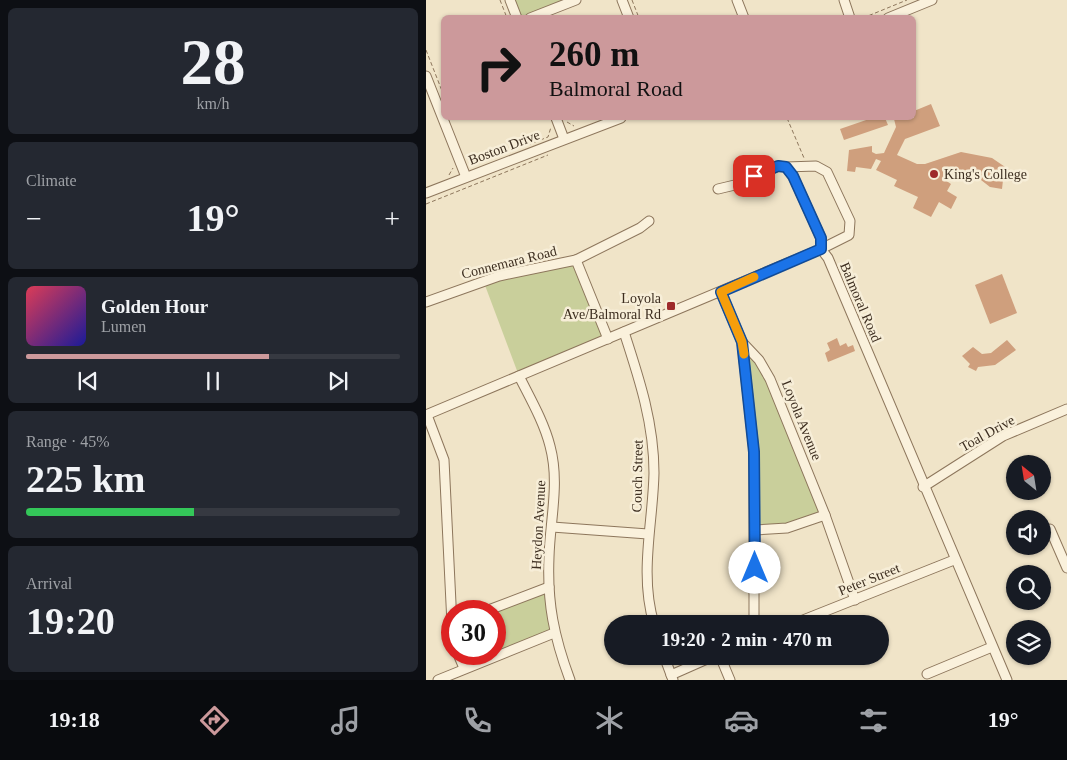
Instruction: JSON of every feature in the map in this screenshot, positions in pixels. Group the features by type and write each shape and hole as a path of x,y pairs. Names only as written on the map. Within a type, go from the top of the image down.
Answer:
{"street":[{"path":"510,0 516,15"},
{"path":"538,15 576,0"},
{"path":"622,0 628,15"},
{"path":"737,0 743,15"},
{"path":"844,0 849,15"},
{"path":"895,15 932,0"},
{"path":"426,76 441,114"},
{"path":"443,120 466,177"},
{"name":"Boston Drive","path":"426,193 616,120"},
{"path":"557,121 564,139"},
{"path":"451,600 444,460 426,415 721,292 849,235 850,221 827,172 816,166 778,166 739,184 718,189"},
{"name":"Balmoral Road","path":"786,167 793,176 821,238 821,249 828,258 1006,680"},
{"path":"576,260 640,228 649,221"},
{"name":"Connemara Road","path":"426,302 499,276 576,260 608,339"},
{"name":"Loyola Avenue","path":"721,292 742,342 754,452 754,615"},
{"name":"Couch Street","path":"624,332 640,383 652,438 653,505 648,534 646,578 652,615"},
{"name":"Loyola Avenue","path":"742,342 758,360 770,379 826,515 855,600"},
{"name":"Heydon Avenue","path":"520,376 550,446 554,478 549,587 554,634 570,680"},
{"name":"Toal Drive","path":"923,487 1003,436 1067,410"},
{"path":"755,530 787,528 826,515"},
{"path":"552,528 648,534"},
{"path":"1051,531 1063,549 1067,568"},
{"name":"Peter Street","path":"816,615 954,560"},
{"path":"506,603 549,587"},
{"path":"438,680 464,668 554,634"},
{"path":"927,674 992,647"},
{"path":"667,665 672,677 696,665"},
{"path":"724,665 730,680"}],"path":[{"path":"500,0 506,15"},
{"path":"632,0 638,15"},
{"path":"870,15 907,0"},
{"path":"426,50 441,88"},
{"path":"788,120 808,166"},
{"path":"518,148 548,136 551,127 557,121 566,122 575,127"},
{"path":"449,175 453,167 452,164 459,160 467,158 469,161 477,164"}],"green space":[{"path":"514,0 576,0 538,15 520,15"},
{"path":"576,260 608,339 519,376 483,280"},
{"path":"742,342 759,360 825,515 802,524 755,530"},
{"path":"549,587 554,633 506,652 506,606"}],"building":[{"name":"King's College","path":"931,104 940,126 905,139 897,155 917,164 925,164 961,152 992,158 1011,171 1018,173 1016,182 1003,180 1002,189 990,187 981,180 959,176 945,180 951,184 947,191 957,197 951,209 939,202 931,217 913,208 918,197 894,186 897,180 876,170 881,161 876,159 871,169 856,167 855,172 847,171 849,150 872,146 872,152 876,154 884,153 896,127 894,120 916,120 916,110"},
{"path":"866,120 886,120 888,125 844,140 840,129"},
{"path":"1002,274 1017,313 990,324 975,285"},
{"path":"837,338 840,346 846,343 848,347 853,345 855,351 828,362 825,353 830,350 827,343"},
{"path":"1007,340 1016,350 995,365 978,367 976,371 968,367 970,364 962,356 973,347 982,354 991,353"}],"slow traffic":[{"path":"744,354 742,342 721,292 754,277"}],"place":[{"name":"King's College","path":"934,174"},
{"name":"Loyola Ave/Balmoral Rd","path":"671,306"}],"route":[{"path":"754,176 778,166 786,167 793,176 821,238 821,249 721,292 742,342 754,452 755,568"}]}
